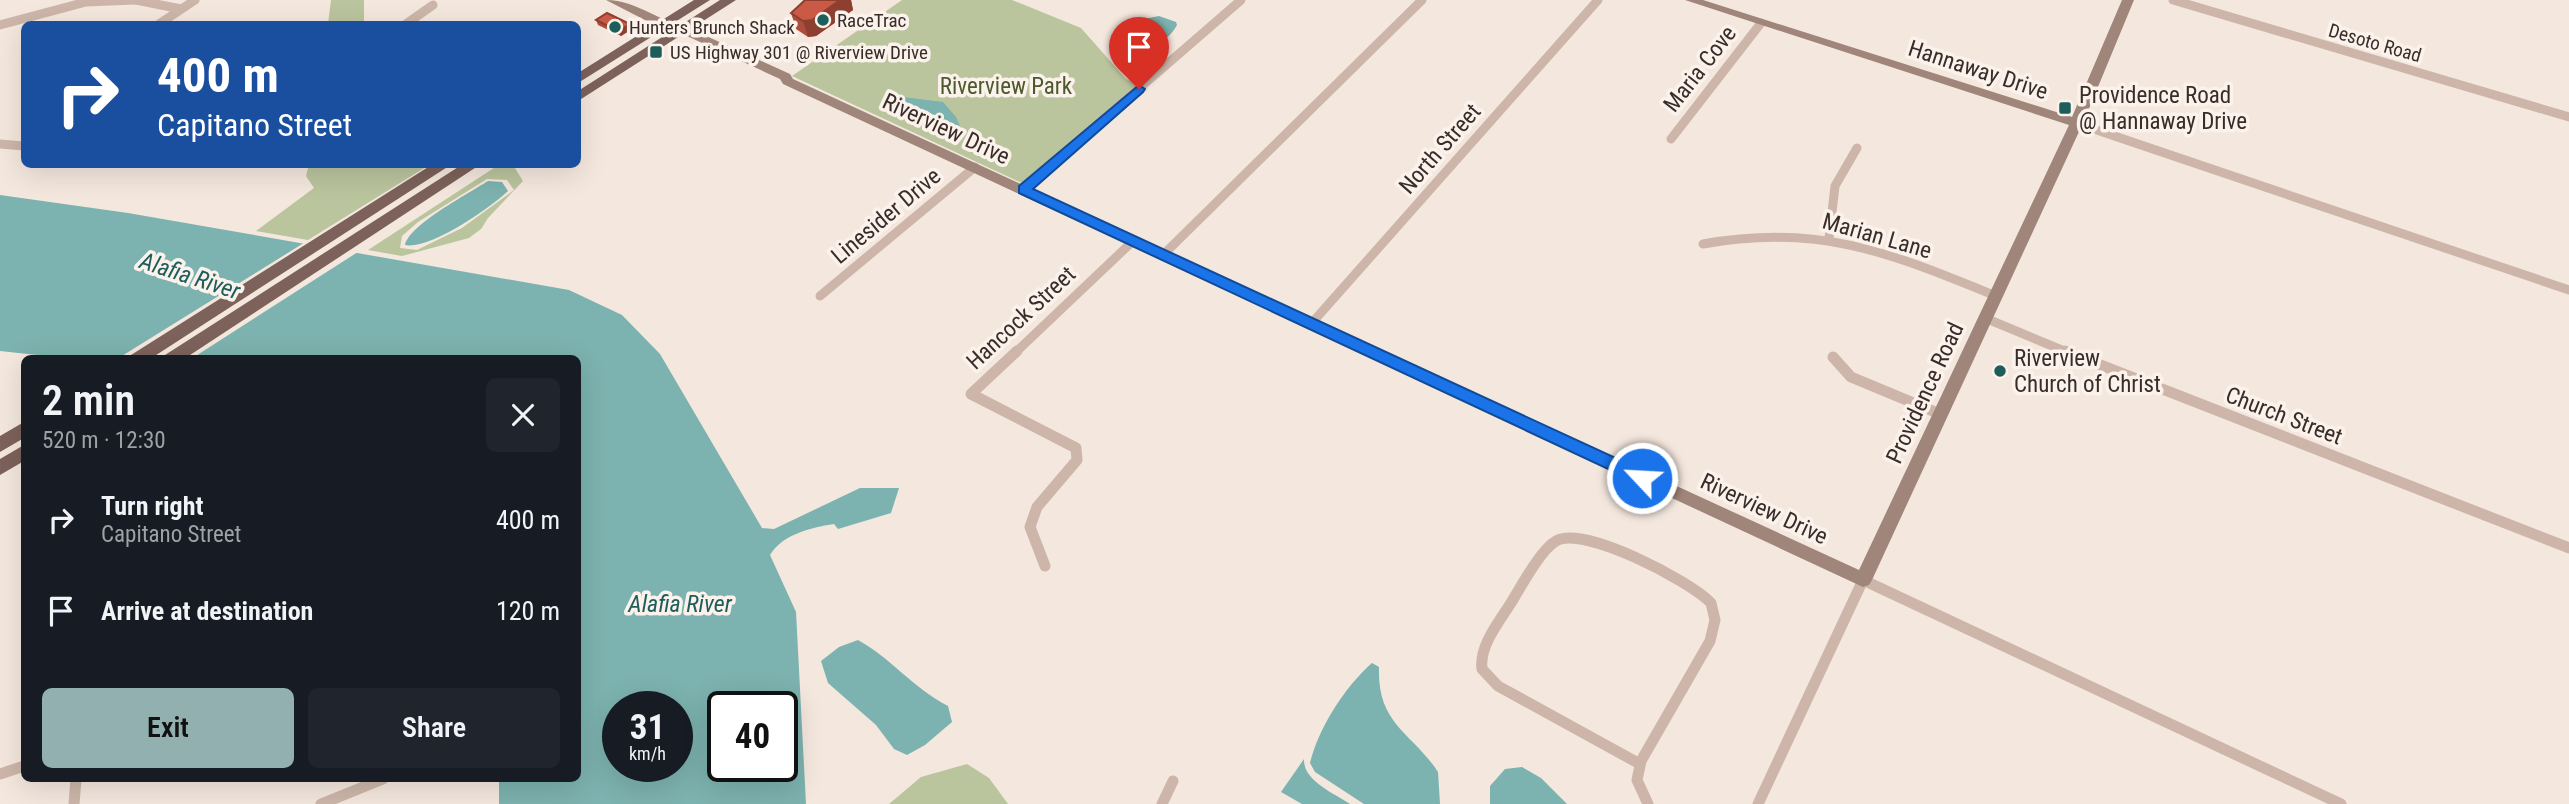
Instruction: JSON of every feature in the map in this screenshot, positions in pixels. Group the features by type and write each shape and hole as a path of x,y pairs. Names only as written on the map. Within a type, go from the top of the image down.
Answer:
{"main road":[{"path":"581,77 703,0"},
{"path":"581,95 729,0"},
{"path":"143,355 439,168"},
{"path":"177,355 467,168"},
{"path":"0,445 21,431"},
{"path":"0,468 21,454"}],"street":[{"path":"0,25 86,2 136,0 181,9"},
{"path":"163,21 195,0"},
{"name":"Riverview Drive","path":"612,0 678,32 684,38 779,82 787,81 975,167 2341,804"},
{"path":"1023,190 1241,0"},
{"path":"1163,255 1422,0"},
{"name":"North Street","path":"1311,324 1598,0"},
{"name":"Hannaway Drive","path":"1691,0 2076,124 2569,290"},
{"name":"Providence Road","path":"1758,804 2076,124 2128,0"},
{"name":"Desoto Road","path":"2172,0 2569,117"},
{"path":"411,21 433,5"},
{"name":"Maria Cove","path":"1671,139 1761,23"},
{"path":"0,144 21,146"},
{"path":"1829,238 1835,186 1857,148"},
{"name":"Linesider Drive","path":"820,296 975,167"},
{"name":"Marian Lane","path":"1703,244 1732,237 1790,233 1829,238 1879,252 1996,296"},
{"name":"Hancock Street","path":"1045,566 1030,527 1037,507 1077,460 1076,448 971,394 1133,241"},
{"name":"Church Street","path":"1985,318 2187,401 2569,548"},
{"path":"1833,357 1851,377 1940,414"},
{"path":"1640,764 1498,687 1487,678 1481,667 1484,646 1549,546 1563,536 1588,537 1694,589 1710,602 1715,613 1716,623 1696,672 1683,686 1640,764 1637,780 1648,804"},
{"path":"0,774 21,767"},
{"path":"1162,804 1173,781"},
{"path":"74,804 76,782"},
{"path":"321,804 376,782"}],"green space":[{"path":"331,0 364,0 364,21 328,21"},
{"name":"Riverview Park","path":"902,0 1012,0 1081,28 1126,79 1140,85 1024,184 792,76"},
{"path":"308,168 424,168 308,240 256,231 314,188 306,176"},
{"path":"494,168 515,168 523,181 481,229 469,238 402,256 368,250","holes":["487,179 507,180 514,190 462,228 417,250 400,248 402,236 418,222"]},
{"path":"967,764 989,778 1008,804 889,804 921,777"}],"water":[{"path":"1159,16 1176,22 1177,25 1167,38 1147,43 1140,42 1126,33 1144,19"},
{"path":"895,96 943,102 956,117 964,135 957,135 904,109 894,100"},
{"path":"488,181 502,182 508,191 474,217 444,235 416,245 405,245 409,237 428,219"},
{"name":"Alafia River","path":"0,195 128,213 569,290 622,315 660,354 762,528 774,529 860,488 899,488 891,513 838,529 834,524 807,530 782,542 770,555 796,612 806,804 499,804 499,782 581,782 581,355 37,355 0,351"},
{"path":"858,640 948,706 952,722 925,745 907,755 894,749 876,725 828,683 821,661 839,647"},
{"path":"1372,663 1379,667 1380,687 1390,715 1438,772 1440,804 1364,804 1315,772 1310,763 1334,709"},
{"path":"1304,759 1305,767 1314,780 1350,804 1302,804 1281,792"},
{"path":"1522,767 1541,778 1567,804 1490,804 1490,786 1505,769"}],"pier":[{"path":"307,241 361,250 197,355 123,355"}],"building":[{"path":"805,0 840,0 812,20 803,21 791,13"},
{"path":"607,13 630,24 618,31 596,20"}],"place":[{"name":"RaceTrac","path":"823,20"},
{"name":"Hunters Brunch Shack","path":"615,27"},
{"name":"US Highway 301 @ Riverview Drive","path":"656,52"},
{"name":"Providence Road @ Hannaway Drive","path":"2065,108"},
{"name":"Riverview Church of Christ","path":"2000,371"}],"route":[{"path":"1139,89 1023,190 1642,478"}]}
